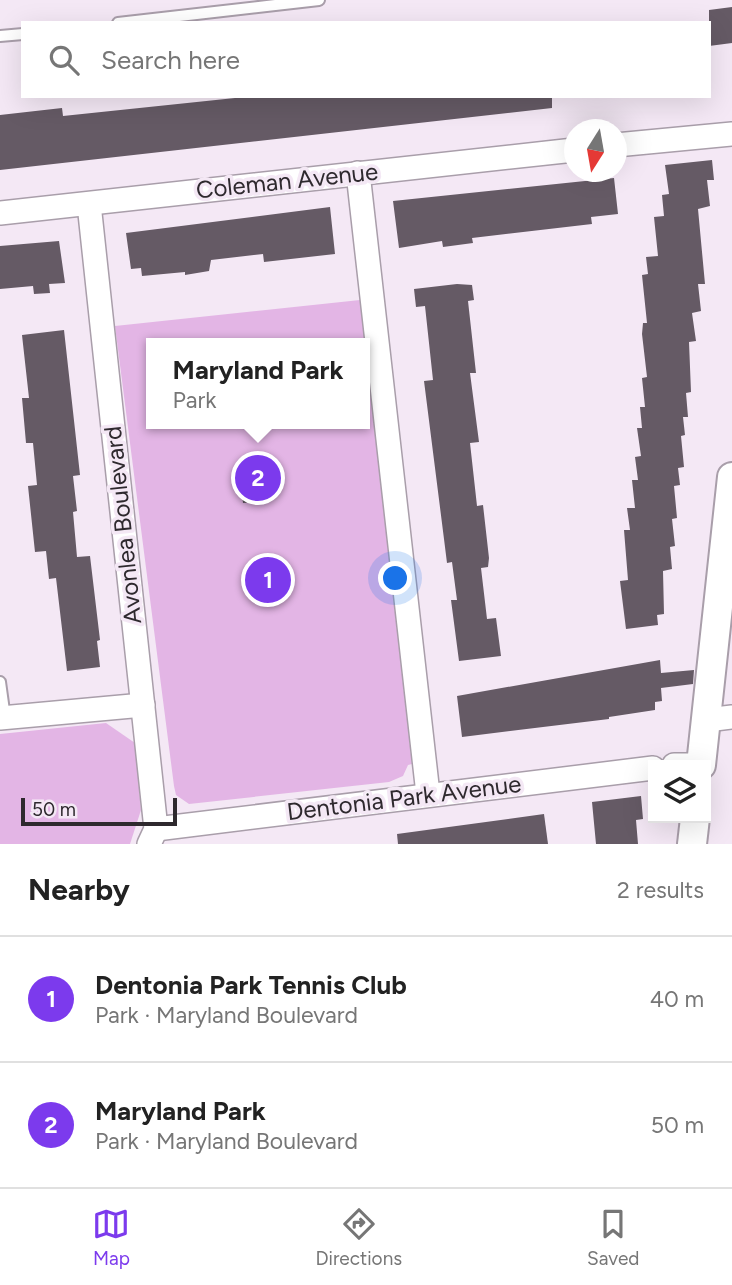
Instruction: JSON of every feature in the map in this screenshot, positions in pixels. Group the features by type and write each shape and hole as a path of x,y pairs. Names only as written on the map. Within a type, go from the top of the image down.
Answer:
{"street":[{"path":"627,144 732,134"},
{"name":"Coleman Avenue","path":"0,214 564,151"},
{"path":"358,173 428,794"},
{"name":"Avonlea Boulevard","path":"89,205 142,705 152,836"},
{"path":"703,760 719,718 732,477"},
{"path":"2,718 142,705"},
{"name":"Dentonia Park Avenue","path":"152,836 428,794 648,769"},
{"path":"692,844 694,823"}],"lane":[{"path":"135,21 319,0"},
{"path":"0,36 21,33"},
{"path":"0,682 2,718"}],"shaded area":[{"path":"360,300 364,338 146,338 146,429 370,429 370,390 412,764 408,765 403,776 389,782 189,804 176,795 115,326"},
{"path":"106,723 135,743 141,810 130,844 0,844 0,734"}],"building":[{"path":"732,7 732,43 711,46 709,10"},
{"path":"235,98 552,98 552,108 0,170 0,115 62,108 63,116"},
{"path":"712,160 714,180 707,180 710,206 698,209 705,284 698,284 701,311 692,313 696,341 689,342 691,392 686,393 688,417 683,417 685,435 681,436 684,467 678,468 680,485 674,486 677,518 672,519 675,546 670,547 672,569 663,571 664,614 657,615 658,625 626,629 620,581 628,580 624,530 630,530 627,508 635,508 632,480 638,480 635,457 641,456 637,428 642,428 640,407 645,407 642,378 647,377 642,334 643,323 647,323 642,275 648,274 646,257 658,256 654,217 664,216 662,195 669,194 665,165"},
{"path":"576,182 614,182 618,214 591,217 592,224 472,238 473,243 443,247 442,241 399,248 393,201"},
{"path":"330,207 335,254 264,262 263,254 211,260 209,271 185,275 185,272 142,276 141,268 131,269 126,233"},
{"path":"59,241 65,283 49,284 50,293 34,294 33,286 0,289 0,246"},
{"path":"472,285 474,300 468,301 476,373 470,373 479,442 470,443 477,506 483,505 489,558 488,567 481,568 487,619 496,618 501,656 459,661 451,600 457,600 452,562 447,563 424,381 433,380 425,306 416,307 414,289"},
{"path":"64,330 80,475 73,476 77,511 73,512 77,557 90,556 100,640 97,641 100,667 67,671 56,578 49,579 46,551 35,552 28,486 37,485 33,443 26,443 22,398 29,398 22,335"},
{"path":"273,466 276,490 266,491 267,501 243,503 242,494 237,495 234,470"},
{"path":"660,660 661,673 694,670 693,684 661,688 662,701 655,702 655,710 609,719 462,737 457,696"},
{"path":"641,796 643,819 636,820 638,844 596,844 592,802"},
{"path":"544,814 548,844 398,844 397,834"}],"place":[{"name":"Maryland Park","path":"258,478"},
{"name":"Dentonia Park Tennis Club","path":"268,580"}]}
